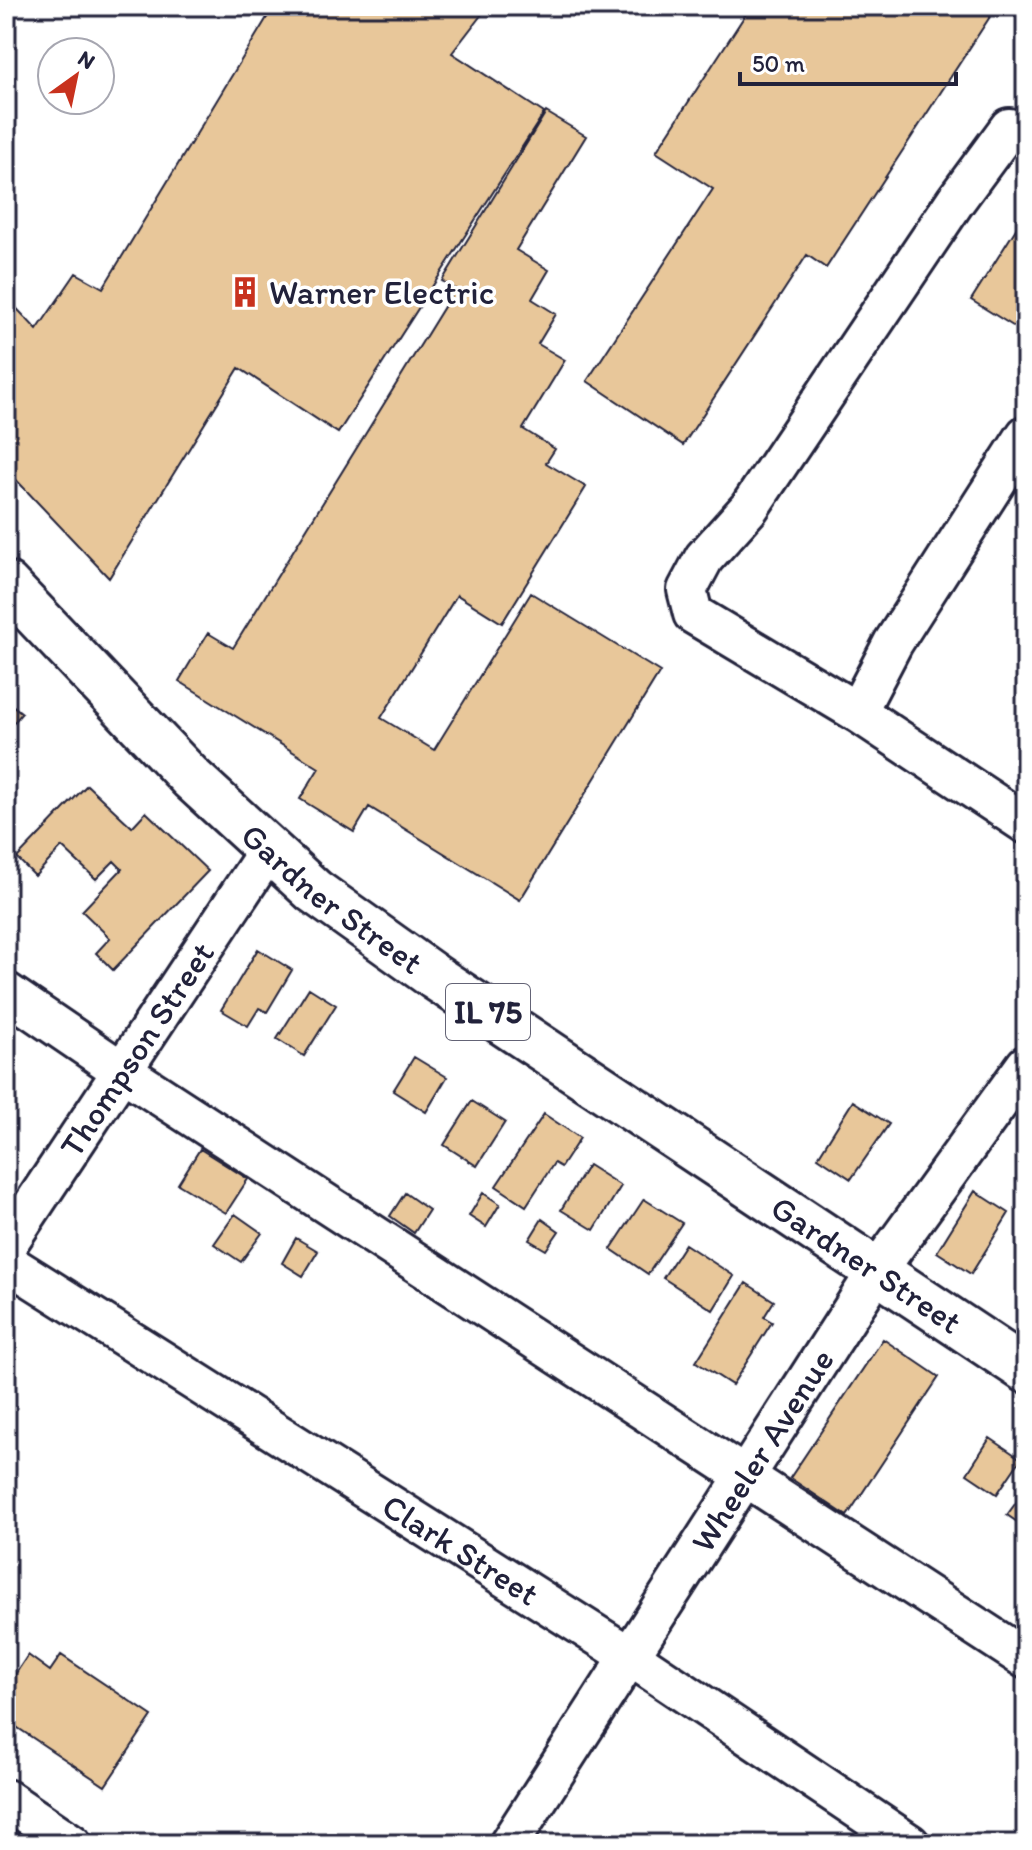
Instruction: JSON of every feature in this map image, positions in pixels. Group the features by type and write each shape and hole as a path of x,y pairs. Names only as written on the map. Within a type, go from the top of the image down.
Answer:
{"main road":[{"name":"Gardner Street","path":"6,584 191,778 314,891 379,939 1026,1370"}],"street":[{"path":"1026,134 1009,128 1000,140 956,200 749,508 704,558 687,590 693,614 857,712 1026,824"},
{"path":"857,712 893,643 1026,435"},
{"name":"Thompson Street","path":"6,1246 268,851"},
{"path":"6,992 122,1071 1026,1659"},
{"name":"Wheeler Avenue","path":"509,1844 877,1271 1023,1076"},
{"name":"Clark Street","path":"6,1262 631,1657 910,1844"},
{"path":"6,1799 72,1844"}],"building":[{"name":"Warner Electric","path":"274,6 472,6 482,14 452,53 544,113 338,433 239,368 109,578 6,469 6,297 37,330 76,273 103,288"},
{"path":"751,6 997,6 826,268 807,255 683,445 587,381 713,189 656,152"},
{"path":"546,112 586,136 516,250 549,270 532,299 556,314 538,344 565,360 523,429 555,449 546,463 586,487 502,623 457,595 381,718 434,750 531,593 660,672 520,900 369,807 354,832 300,799 319,768 179,681 208,633 233,648 455,289 442,281"},
{"path":"1026,213 1026,334 971,300"},
{"path":"6,700 22,713 6,732"},
{"path":"87,785 132,827 146,812 208,871 113,970 96,953 110,938 82,911 122,869 114,861 96,879 62,847 35,876 17,858"},
{"path":"258,949 292,970 267,1012 259,1008 248,1026 221,1010"},
{"path":"309,988 336,1005 304,1056 277,1039"},
{"path":"414,1057 447,1077 426,1112 393,1091"},
{"path":"472,1101 505,1122 477,1166 444,1145"},
{"path":"853,1101 889,1124 851,1179 818,1157"},
{"path":"544,1114 580,1138 561,1167 554,1163 526,1206 496,1186"},
{"path":"200,1149 248,1179 226,1213 178,1184"},
{"path":"588,1165 621,1186 594,1230 561,1210"},
{"path":"975,1191 1009,1213 971,1274 937,1252"},
{"path":"405,1193 429,1210 414,1233 390,1216"},
{"path":"483,1193 500,1204 486,1227 469,1216"},
{"path":"644,1199 682,1223 648,1274 611,1249"},
{"path":"235,1214 262,1233 241,1262 214,1244"},
{"path":"542,1219 559,1231 546,1250 529,1240"},
{"path":"296,1238 318,1251 303,1276 282,1263"},
{"path":"685,1244 734,1276 713,1310 663,1278"},
{"path":"746,1283 774,1301 764,1317 772,1322 732,1385 696,1362"},
{"path":"883,1339 939,1377 847,1516 790,1478"},
{"path":"990,1438 1021,1459 997,1494 967,1474"},
{"path":"1026,1489 1026,1528 1007,1515"},
{"path":"28,1655 50,1671 61,1655 152,1716 105,1786 6,1720 6,1688"}],"place":[{"name":"Warner Electric","path":"245,292"}]}
